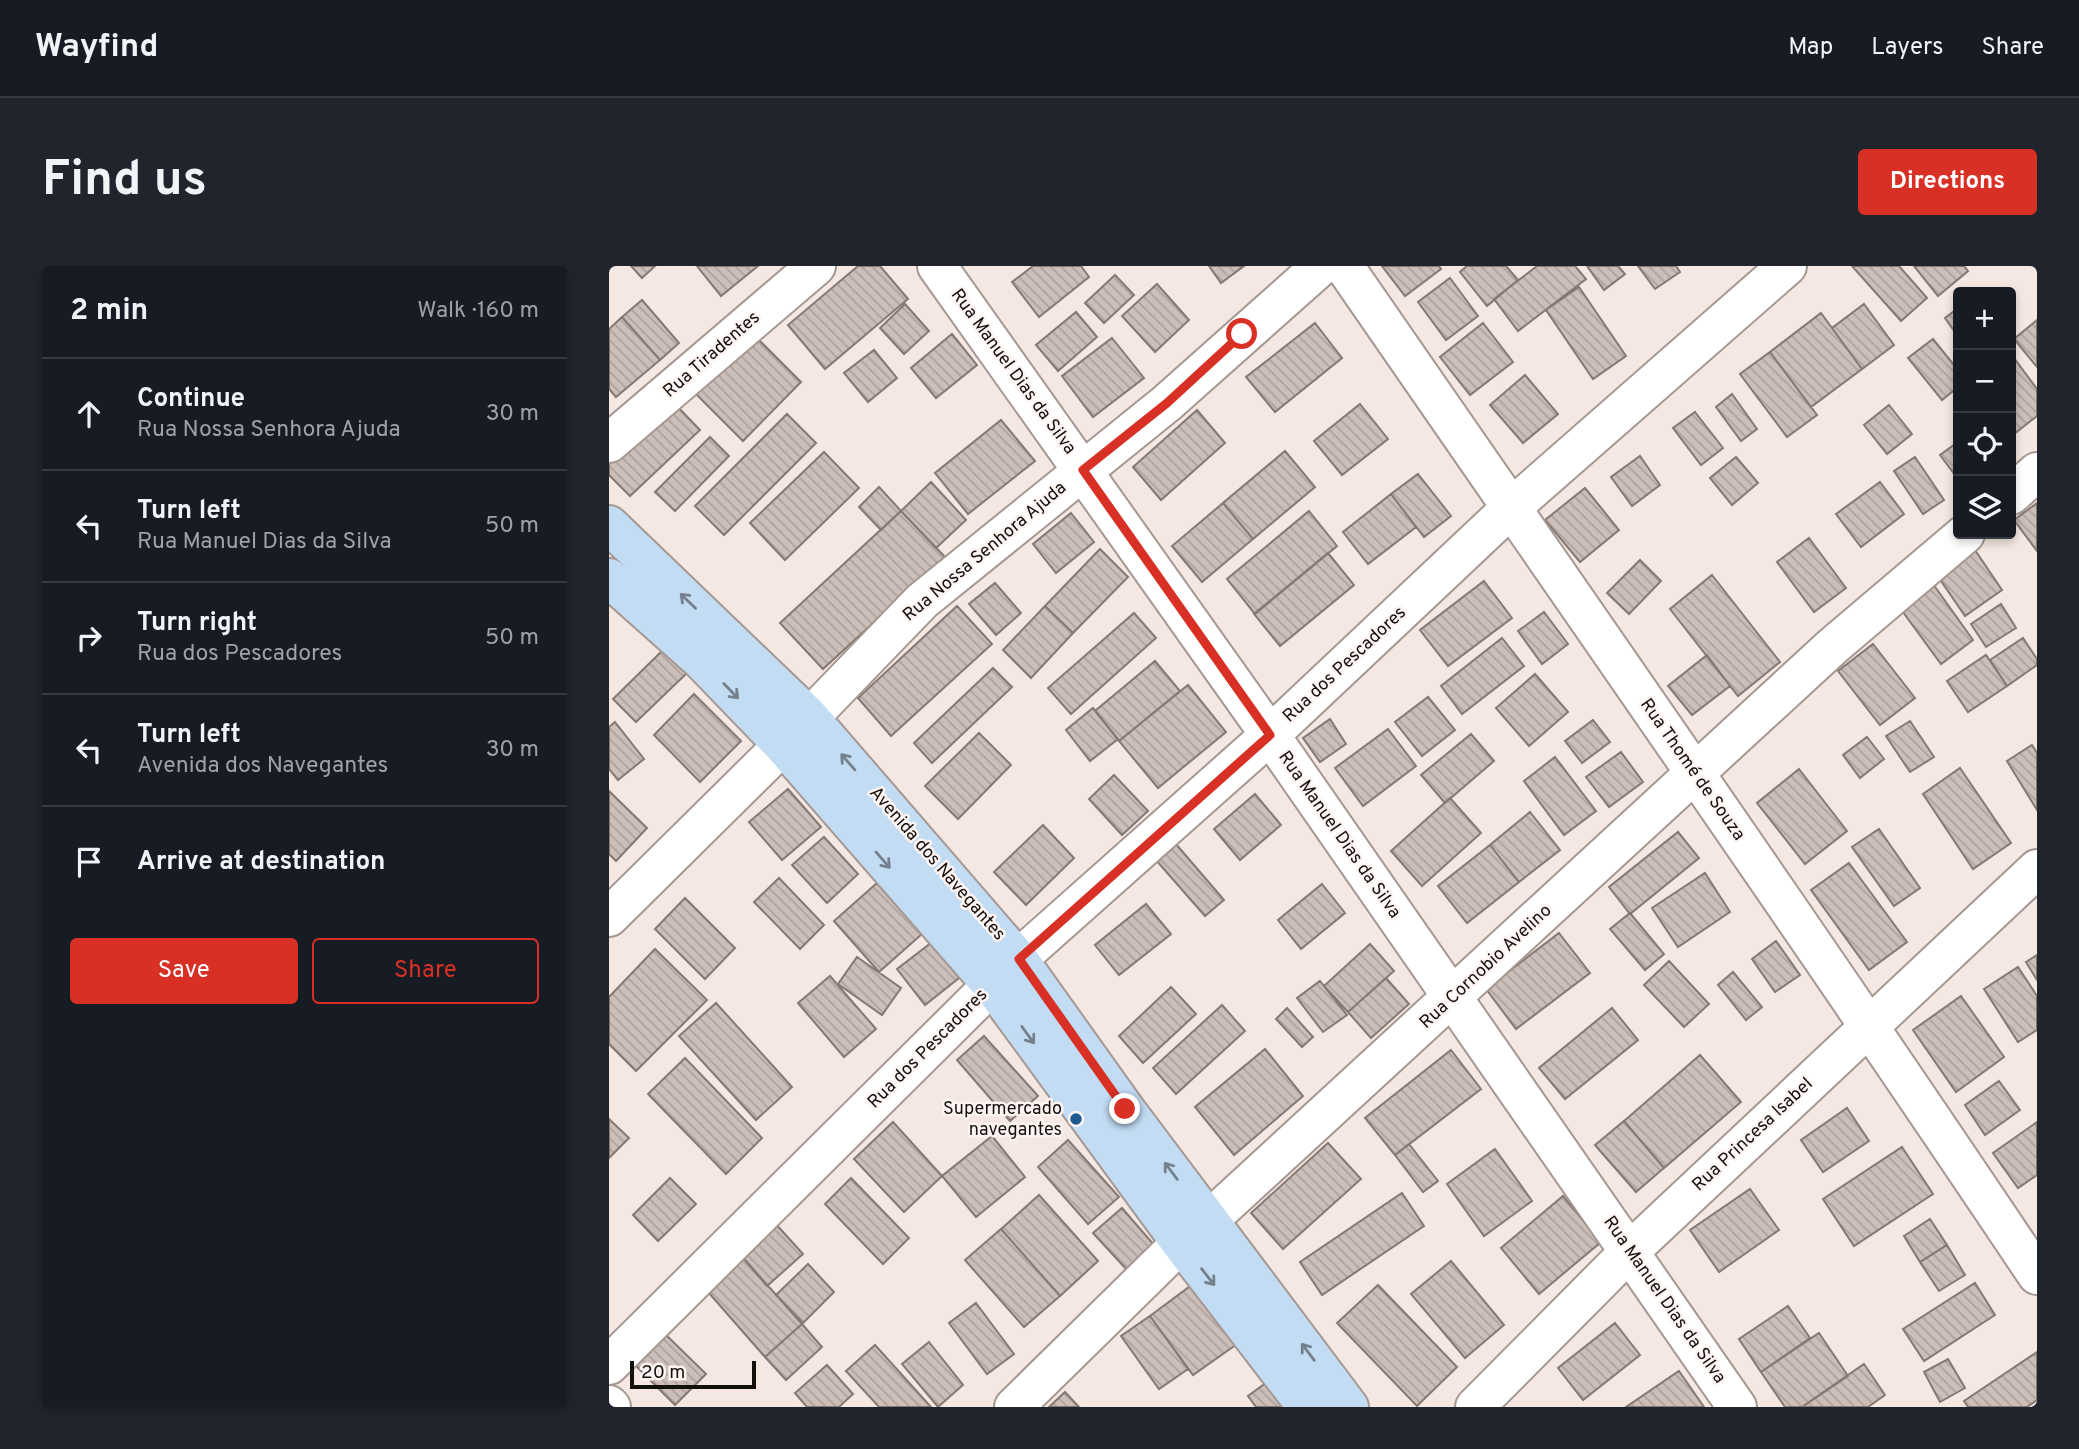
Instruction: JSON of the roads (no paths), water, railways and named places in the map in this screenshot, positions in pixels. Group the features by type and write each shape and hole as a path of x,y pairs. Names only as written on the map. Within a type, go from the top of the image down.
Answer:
{"main road":[{"name":"Avenida dos Navegantes","path":"609,525 808,716 1005,972 1195,1231 1307,1407"},
{"name":"Avenida dos Navegantes","path":"609,578 701,660 1005,972"},
{"name":"Avenida dos Navegantes","path":"1195,1231 1349,1407"}],"street":[{"name":"Rua Tiradentes","path":"609,443 816,266"},
{"name":"Rua Manuel Dias da Silva","path":"937,266 1270,735 1737,1407"},
{"name":"Rua Nossa Senhora Ajuda","path":"609,917 783,745 808,716 922,601 1167,403 1321,266"},
{"name":"Rua Thomé de Souza","path":"1344,266 1870,1024 2037,1275"},
{"name":"Rua dos Pescadores","path":"609,1365 1005,972 1270,735 1511,508 1787,266"},
{"path":"2016,491 2037,472"},
{"name":"Rua Cornobio Avelino","path":"1014,1407 1195,1231 1453,998 1833,646 1959,539"},
{"name":"Rua Princesa Isabel","path":"1475,1407 1630,1251 2037,869"}],"place":[{"name":"Supermercado navegantes","path":"1076,1119"}]}
